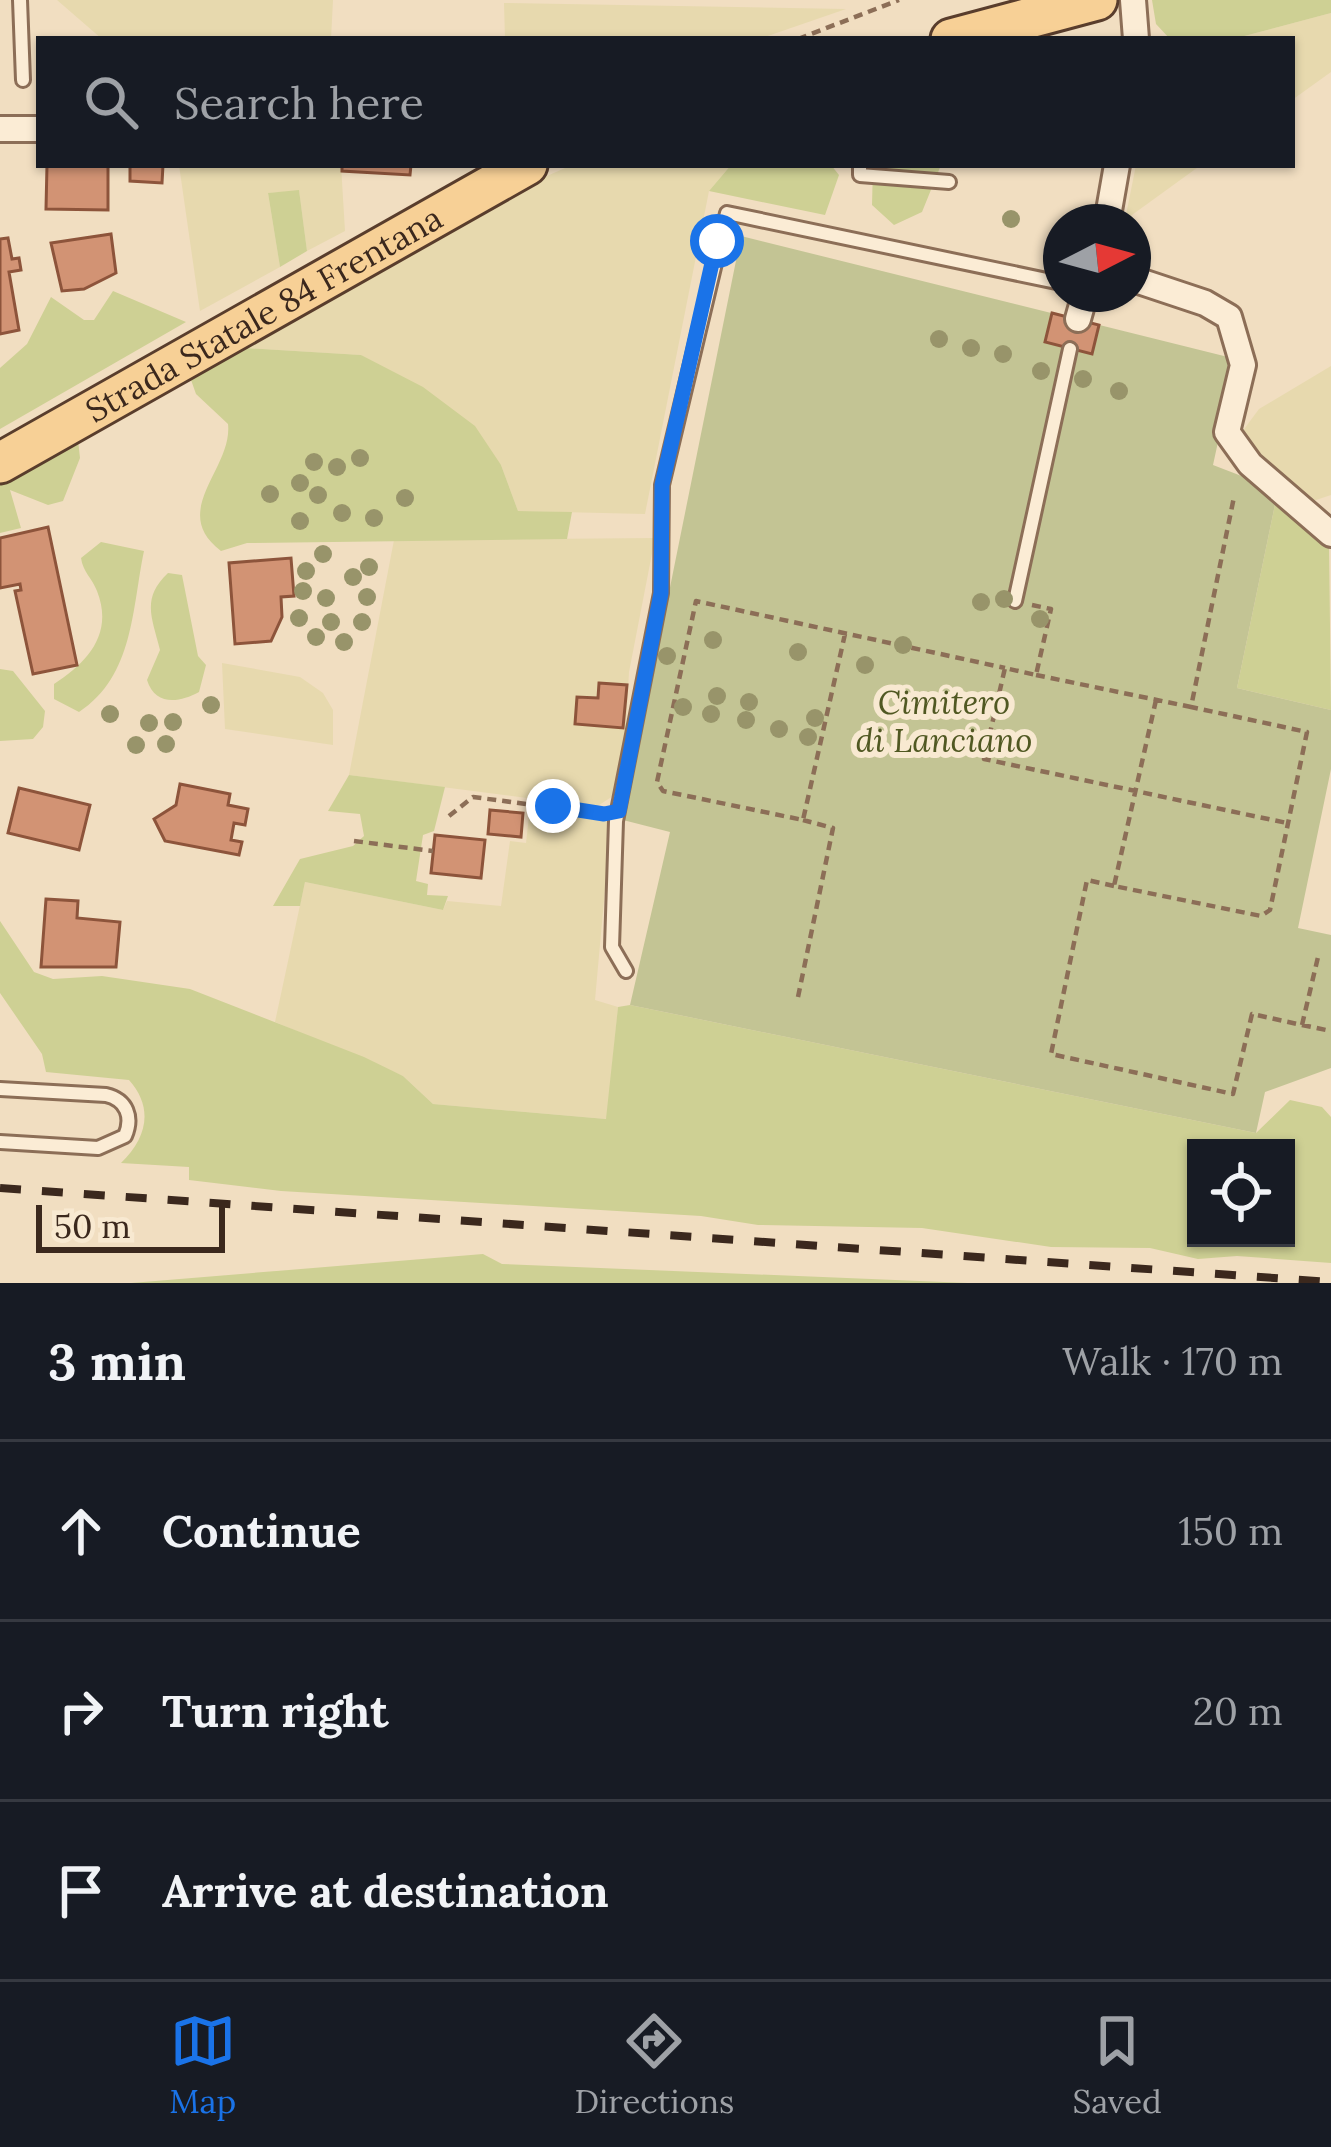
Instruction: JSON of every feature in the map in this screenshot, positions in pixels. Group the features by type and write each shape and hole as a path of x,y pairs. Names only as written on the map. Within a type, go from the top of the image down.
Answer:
{"main road":[{"path":"963,36 1097,0"},
{"name":"Strada Statale 84 Frentana","path":"0,463 522,168"}],"street":[{"path":"1133,0 1136,36"},
{"path":"0,129 36,129"},
{"path":"1110,204 1116,168"},
{"path":"1151,285 1205,303 1229,317 1243,365 1227,432 1250,464 1331,534"},
{"path":"1078,319 1080,312"}],"lane":[{"path":"20,0 23,80"},
{"path":"860,168 860,175 949,182"},
{"path":"626,971 612,946 619,811 661,593 662,485 727,213 1043,280"},
{"path":"1015,601 1070,349"},
{"path":"0,1089 106,1095 121,1101 129,1118 125,1136 109,1147 0,1142"}],"path":[{"path":"806,36 899,0"},
{"path":"1191,707 1234,497"},
{"path":"1015,601 1051,610 1036,675"},
{"path":"799,997 833,828 663,790 657,782 696,602 1307,732 1270,910 1261,916 1087,880 1052,1054 1233,1094 1252,1014 1331,1031"},
{"path":"803,820 845,634"},
{"path":"1005,668 984,759 1287,823"},
{"path":"1114,886 1156,700"},
{"path":"449,816 473,797 604,814 619,811"},
{"path":"354,841 434,851"},
{"path":"1302,1025 1318,957"}],"shaded area":[{"path":"57,0 333,0 331,36 99,36"},
{"path":"504,3 846,9 768,36 505,36"},
{"path":"1331,13 1331,72 1295,98 1295,36 1244,36"},
{"path":"179,168 341,168 345,231 307,251 299,191 268,193 280,267 200,311"},
{"path":"565,168 728,168 709,191 645,514 518,511 501,465 361,355 245,348 492,200"},
{"path":"1135,168 1197,168 1147,204 1128,204"},
{"path":"1331,366 1331,495 1310,502 1261,465 1239,436 1259,409"},
{"path":"655,538 629,672 625,742 613,796 596,807 349,775 394,540"},
{"path":"222,663 300,677 323,693 333,710 333,745 225,729"},
{"path":"530,807 611,822 595,1000 618,1007 607,1119 433,1104 403,1076 275,1022 305,882 443,910 447,901 501,906 510,841 526,843"}],"green space":[{"path":"1152,0 1331,0 1331,13 1244,36 1167,36 1156,24"},
{"path":"728,168 833,168 839,175 825,215 709,191"},
{"path":"873,168 940,168 922,212 894,225 872,205"},
{"path":"299,190 307,251 280,267 268,193"},
{"name":"Cimitero di Lanciano","path":"741,236 1236,359 1213,465 1278,490 1237,688 1331,710 1331,769 1298,928 1331,935 1331,1068 1265,1092 1256,1133 630,1005 670,832 623,820"},
{"path":"113,291 186,322 0,429 0,368 27,344 51,297 84,320 94,320"},
{"path":"245,348 361,355 423,387 475,426 501,465 518,511 572,512 567,539 247,543 221,551 206,536 200,521 201,505 227,441 228,424 196,394 190,377"},
{"path":"78,440 80,458 63,501 48,505 10,490 21,528 0,533 0,483"},
{"path":"1278,490 1329,542 1331,710 1237,688"},
{"path":"101,542 144,551 121,660 111,680 79,712 54,699 54,684 87,657 100,634 101,606 81,558"},
{"path":"168,573 182,575 198,656 206,665 199,692 176,700 156,694 147,680 160,650 151,600"},
{"path":"0,669 13,671 45,711 43,727 33,739 0,741"},
{"path":"349,775 445,787 434,831 423,835 416,881 428,884 427,895 448,896 443,910 305,882 300,906 273,906 300,859 353,846 364,836 360,814 328,811"},
{"path":"0,921 34,972 53,979 102,976 190,989 364,1057 403,1076 433,1104 606,1119 618,1007 630,1005 1256,1133 1290,1100 1322,1107 1331,1117 1331,1263 1237,1256 1198,1259 1150,1248 1051,1247 922,1228 758,1225 701,1216 281,1191 189,1180 189,1167 121,1163 137,1143 144,1123 142,1101 129,1080 46,1072 42,1054 0,993"},
{"path":"483,1254 502,1264 968,1283 131,1283"}],"building":[{"path":"47,168 108,168 108,210 46,209"},
{"path":"130,168 163,168 162,183 130,181"},
{"path":"342,168 411,168 410,175"},
{"path":"111,234 116,273 84,289 62,291 51,243"},
{"path":"8,238 12,259 19,258 21,270 9,272 19,330 0,334 0,239"},
{"path":"1052,313 1099,325 1092,354 1045,342"},
{"path":"48,527 77,665 33,674 15,591 21,590 20,584 0,588 0,538"},
{"path":"291,558 294,596 281,597 282,617 271,641 235,644 229,563"},
{"path":"599,683 627,685 623,728 575,724 577,697 598,698"},
{"path":"180,784 230,794 228,805 248,809 245,825 234,823 231,840 242,842 239,855 165,841 154,819 176,805"},
{"path":"19,788 90,805 79,850 8,833"},
{"path":"490,810 523,813 521,837 488,834"},
{"path":"435,835 485,840 481,878 431,873"},
{"path":"46,899 78,901 77,918 120,922 116,967 41,967"}],"railway":[{"path":"0,1188 1331,1282"}],"route":[{"path":"553,806 604,814 619,811 661,593 662,485 717,241"}]}
